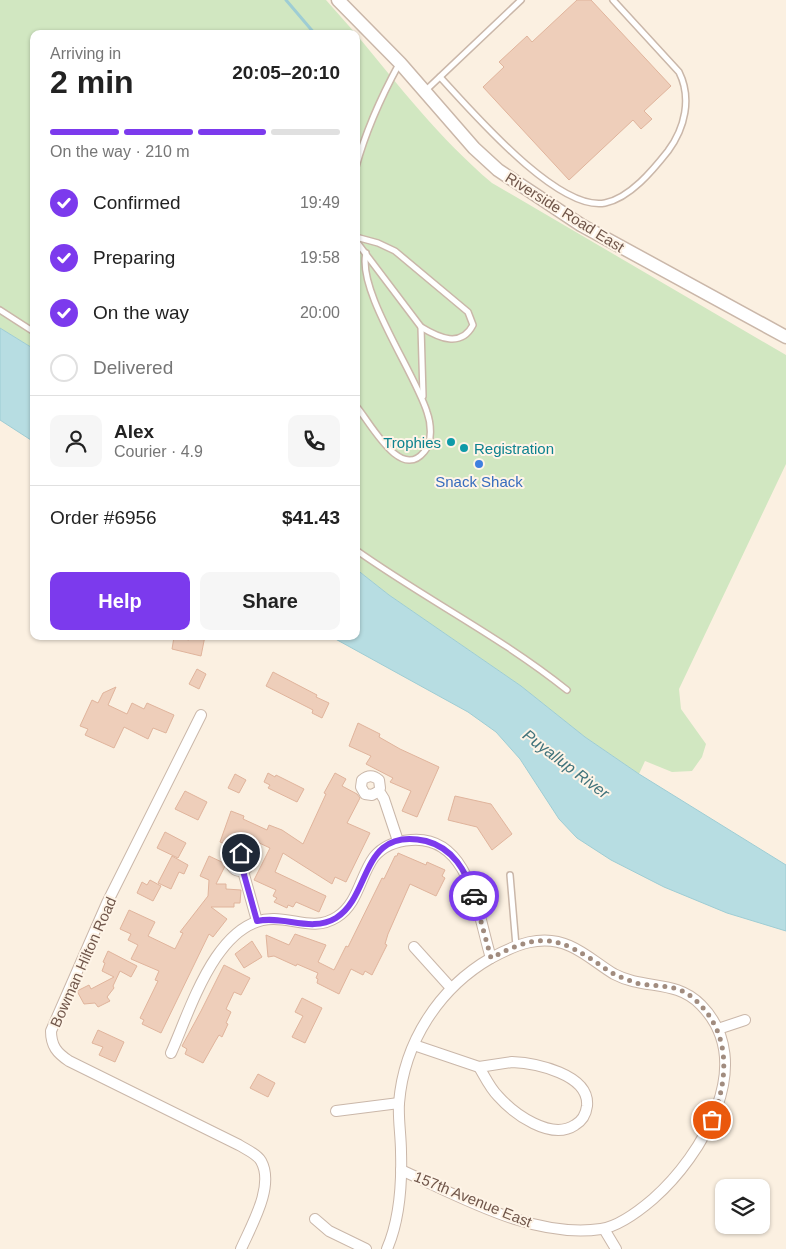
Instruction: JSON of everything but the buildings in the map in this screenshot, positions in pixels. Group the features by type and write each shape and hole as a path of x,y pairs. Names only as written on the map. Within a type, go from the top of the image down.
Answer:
{"street":[{"name":"Riverside Road East","path":"338,0 400,63 424,92 492,164 535,196 581,226 786,336"},
{"name":"Bowman Hilton Road","path":"201,715 107,904 51,1031 51,1037 55,1050 69,1061 239,1145 261,1160 266,1178 265,1191 242,1249"},
{"path":"378,791 384,799 398,841"},
{"path":"171,1053 214,960 231,938 244,927 257,921 277,919 317,925 334,919 348,908 368,866 376,855 398,841 417,839 432,843 460,863 474,895 491,958"},
{"path":"243,871 257,921"},
{"path":"388,1249 396,1223 401,1170 399,1103 403,1080 414,1044 433,1010 451,988 465,975 491,958 516,946 529,941 548,941 568,945 615,975 636,982 678,989 701,1005 718,1029 723,1045 722,1086 716,1110 708,1129 683,1168 666,1187 642,1208 604,1229 616,1249"},
{"path":"414,947 451,988"},
{"path":"718,1029 745,1020"},
{"path":"414,1044 479,1067 495,1063 521,1062 537,1064 555,1070 571,1079 582,1089 586,1095 586,1111 582,1119 568,1128 560,1130 540,1125 508,1106 490,1086 479,1067"},
{"path":"336,1111 399,1103"},
{"name":"157th Avenue East","path":"401,1170 495,1211 531,1224 565,1231 604,1229"},
{"path":"315,1220 329,1231 366,1249"}],"lane":[{"path":"424,92 521,0"},
{"path":"440,77 515,157 563,191 592,202 604,203 616,199 631,190 650,172 669,149 684,117 686,99 685,84 679,72 613,0"},
{"path":"360,152 382,96 400,63"},
{"path":"360,240 378,243 395,252 468,312 473,325 467,334 458,338 440,337 420,328 360,245"},
{"path":"366,253 366,270 372,292 392,340 423,400"},
{"path":"0,310 30,329"},
{"path":"360,411 392,453 410,460 421,455 428,443 430,429 423,400 420,328"},
{"path":"360,553 398,579 532,663 567,690"},
{"path":"510,876 516,946"}],"green space":[{"path":"0,0 326,0 352,30 30,30 30,347 0,328"},
{"path":"360,39 437,130 492,183 786,355 786,464 679,689 681,709 706,744 702,757 692,771 672,772 645,761 639,774 585,737 521,686 389,595 360,572"}],"water":[{"path":"0,328 30,347 30,439 0,420"},
{"name":"Puyallup River","path":"360,572 389,595 521,686 585,737 639,774 786,865 786,931 727,913 664,887 611,860 577,838 559,819 520,759 496,732 468,712 337,640 360,640"}],"waterway":[{"path":"286,0 312,30"}],"way so far":[{"path":"474,896 491,958 529,941 548,941 568,945 615,975 636,982 678,989 691,996 701,1005 712,1018 723,1045 722,1086 712,1120"}],"place":[{"name":"Trophies","path":"451,442"},
{"name":"Registration","path":"464,448"},
{"name":"Snack Shack","path":"479,464"}],"route":[{"path":"241,853 249,859 248,866 243,871 257,921 277,919 317,925 334,919 348,908 368,866 376,855 387,846 398,841 417,839 432,843 452,855 466,873 474,896"}]}
